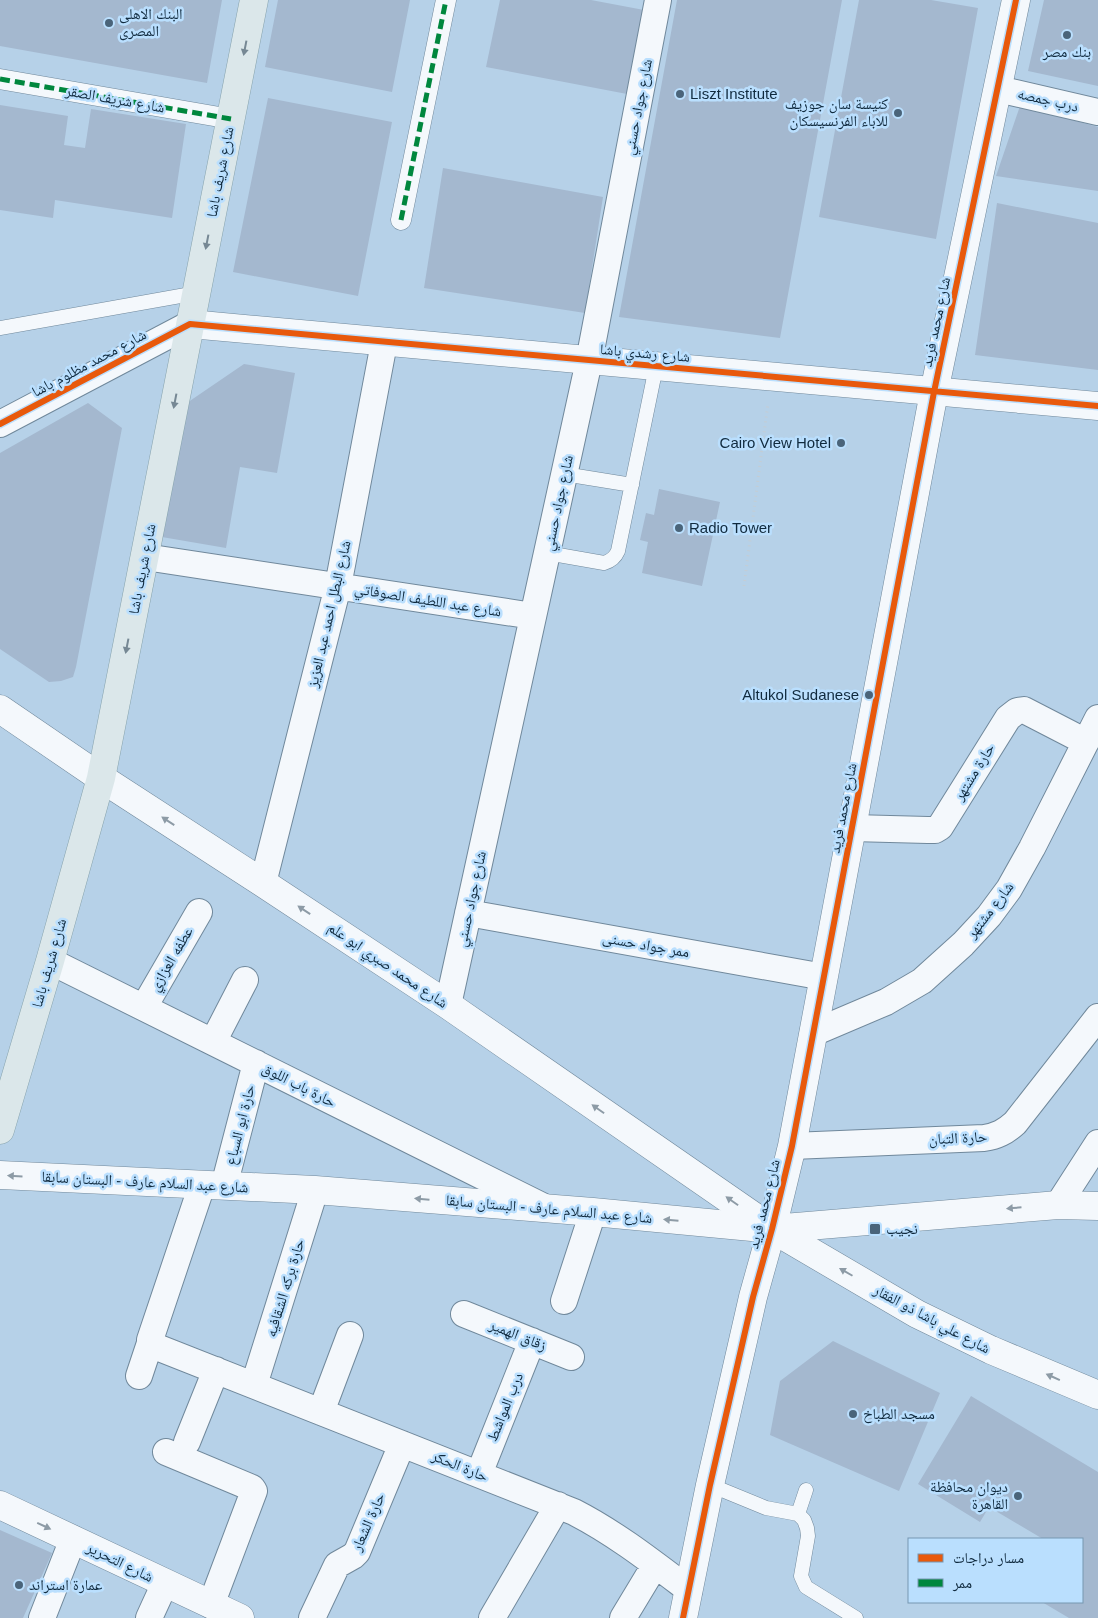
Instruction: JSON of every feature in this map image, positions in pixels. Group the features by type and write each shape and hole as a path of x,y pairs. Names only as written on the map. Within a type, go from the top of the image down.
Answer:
{"main road":[{"name":"شارع شريف باشا","path":"0,1130 101,778 254,0"}],"street":[{"path":"401,220 446,0"},
{"name":"شارع جواد حسني","path":"448,1005 589,361 658,0"},
{"name":"شارع محمد فريد","path":"683,1618 710,1485 753,1297 792,1146 934,392 1016,0"},
{"name":"شارع شريف الصقر","path":"0,79 231,119"},
{"name":"درب جمصه","path":"998,89 1098,112"},
{"name":"شارع رشدي باشا","path":"190,324 1098,406"},
{"name":"شارع محمد مظلوم باشا","path":"0,424 190,324"},
{"name":"شارع البطل احمد عبد العزيز","path":"263,882 338,586 384,343"},
{"name":"شارع عبد اللطيف الصوفاتي","path":"145,557 533,616"},
{"name":"شارع محمد صبري ابو علم","path":"0,709 101,778 263,882 448,1005 772,1229"},
{"name":"حارة مشتهر","path":"852,828 935,830 940,826 1008,718 1017,711 1024,710 1094,731"},
{"name":"شارع مشتهر","path":"813,1033 905,993 922,981 970,937 989,916 1009,889 1094,731"},
{"name":"عطفه العزازي","path":"144,1006 199,912"},
{"name":"ممر جواد حسنى","path":"468,913 824,977"},
{"name":"حارة باب اللوق","path":"50,961 144,1006 547,1209"},
{"path":"214,1042 245,980"},
{"name":"حارة التبان","path":"792,1146 996,1136 1015,1123 1098,1017"},
{"name":"حارة ابو السباع","path":"213,1185 256,1063"},
{"path":"1058,1205 1098,1143"},
{"name":"شارع عبد السلام عارف - البستان سابقا","path":"0,1176 315,1190 593,1212 772,1229 1058,1205 1098,1206"},
{"path":"138,1376 213,1185"},
{"name":"حارة بركه الشقافيه","path":"254,1386 315,1190"},
{"path":"564,1301 593,1212"},
{"name":"شارع علي باشا ذو الفقار","path":"772,1229 917,1314 991,1350 1098,1395"},
{"name":"زقاق الهمير","path":"464,1314 571,1357"},
{"path":"321,1412 350,1335"},
{"name":"درب المواشط","path":"479,1474 532,1341"},
{"name":"حارة الحكر","path":"150,1343 254,1386 558,1505 593,1522 688,1590"},
{"path":"211,1605 254,1491 252,1488 177,1447 216,1370"},
{"name":"حارة الشعار","path":"312,1618 337,1565 354,1556 357,1552 402,1444"},
{"name":"شارع التحرير","path":"0,1505 240,1618"},
{"path":"492,1618 558,1505"},
{"path":"42,1618 74,1539"},
{"path":"623,1618 655,1565"},
{"path":"149,1618 165,1583"}],"lane":[{"path":"0,328 196,294"},
{"path":"547,553 604,563 610,562 615,558 656,367"},
{"path":"564,474 632,485"},
{"path":"710,1485 766,1508 798,1514 804,1520 808,1536 801,1576 802,1582 806,1587 856,1618"},
{"path":"798,1514 806,1490"}],"path":[{"path":"744,586 772,377"}],"building":[{"name":"البنك الاهلى المصرى","path":"0,0 222,0 207,83 0,46"},
{"path":"278,0 410,0 392,92 265,67"},
{"path":"500,0 591,0 644,10 627,94 486,67"},
{"path":"677,0 842,0 780,338 619,317"},
{"name":"كنيسة سان جوزيف للاباء الفرنسيسكان","path":"859,0 931,0 978,8 936,239 819,217"},
{"name":"بنك مصر","path":"1044,0 1098,0 1098,86 1028,71"},
{"path":"268,98 392,122 358,296 233,272"},
{"path":"0,105 68,116 64,145 85,148 91,109 186,124 172,218 55,200 53,218 0,210"},
{"path":"1020,106 1098,127 1098,191 996,176"},
{"path":"443,168 603,197 585,313 424,288"},
{"path":"997,203 1098,223 1098,370 975,355"},
{"path":"244,364 295,373 277,473 240,467 226,548 156,536 178,409"},
{"path":"88,403 122,428 76,667 73,677 49,682 0,649 0,453"},
{"name":"Radio Tower","path":"659,489 720,502 702,586 642,573 648,542 640,540 646,513 654,515"},
{"name":"مسجد الطباخ","path":"833,1341 940,1393 899,1491 770,1435 780,1381"},
{"name":"ديوان محافظة القاهرة","path":"971,1396 1098,1472 1098,1618 1069,1618 1044,1603 1083,1603 1083,1538 1041,1538 989,1507 980,1522 918,1484"},
{"name":"عمارة استراند","path":"0,1530 52,1553 23,1618 0,1618"}],"marked path":[{"path":"401,220 446,0"},
{"path":"0,79 231,119"}],"cycle path":[{"path":"683,1618 710,1485 753,1297 792,1146 934,392 1016,0"},
{"path":"0,424 190,324 1098,406"}],"place":[{"name":"البنك الاهلى المصرى","path":"109,23"},
{"name":"بنك مصر","path":"1067,35"},
{"name":"Liszt Institute","path":"680,94"},
{"name":"كنيسة سان جوزيف للاباء الفرنسيسكان","path":"898,113"},
{"name":"Cairo View Hotel","path":"841,443"},
{"name":"Radio Tower","path":"679,528"},
{"name":"Altukol Sudanese","path":"869,695"},
{"name":"نجيب","path":"875,1229"},
{"name":"مسجد الطباخ","path":"853,1414"},
{"name":"ديوان محافظة القاهرة","path":"1018,1496"},
{"name":"عمارة استراند","path":"19,1585"}]}
